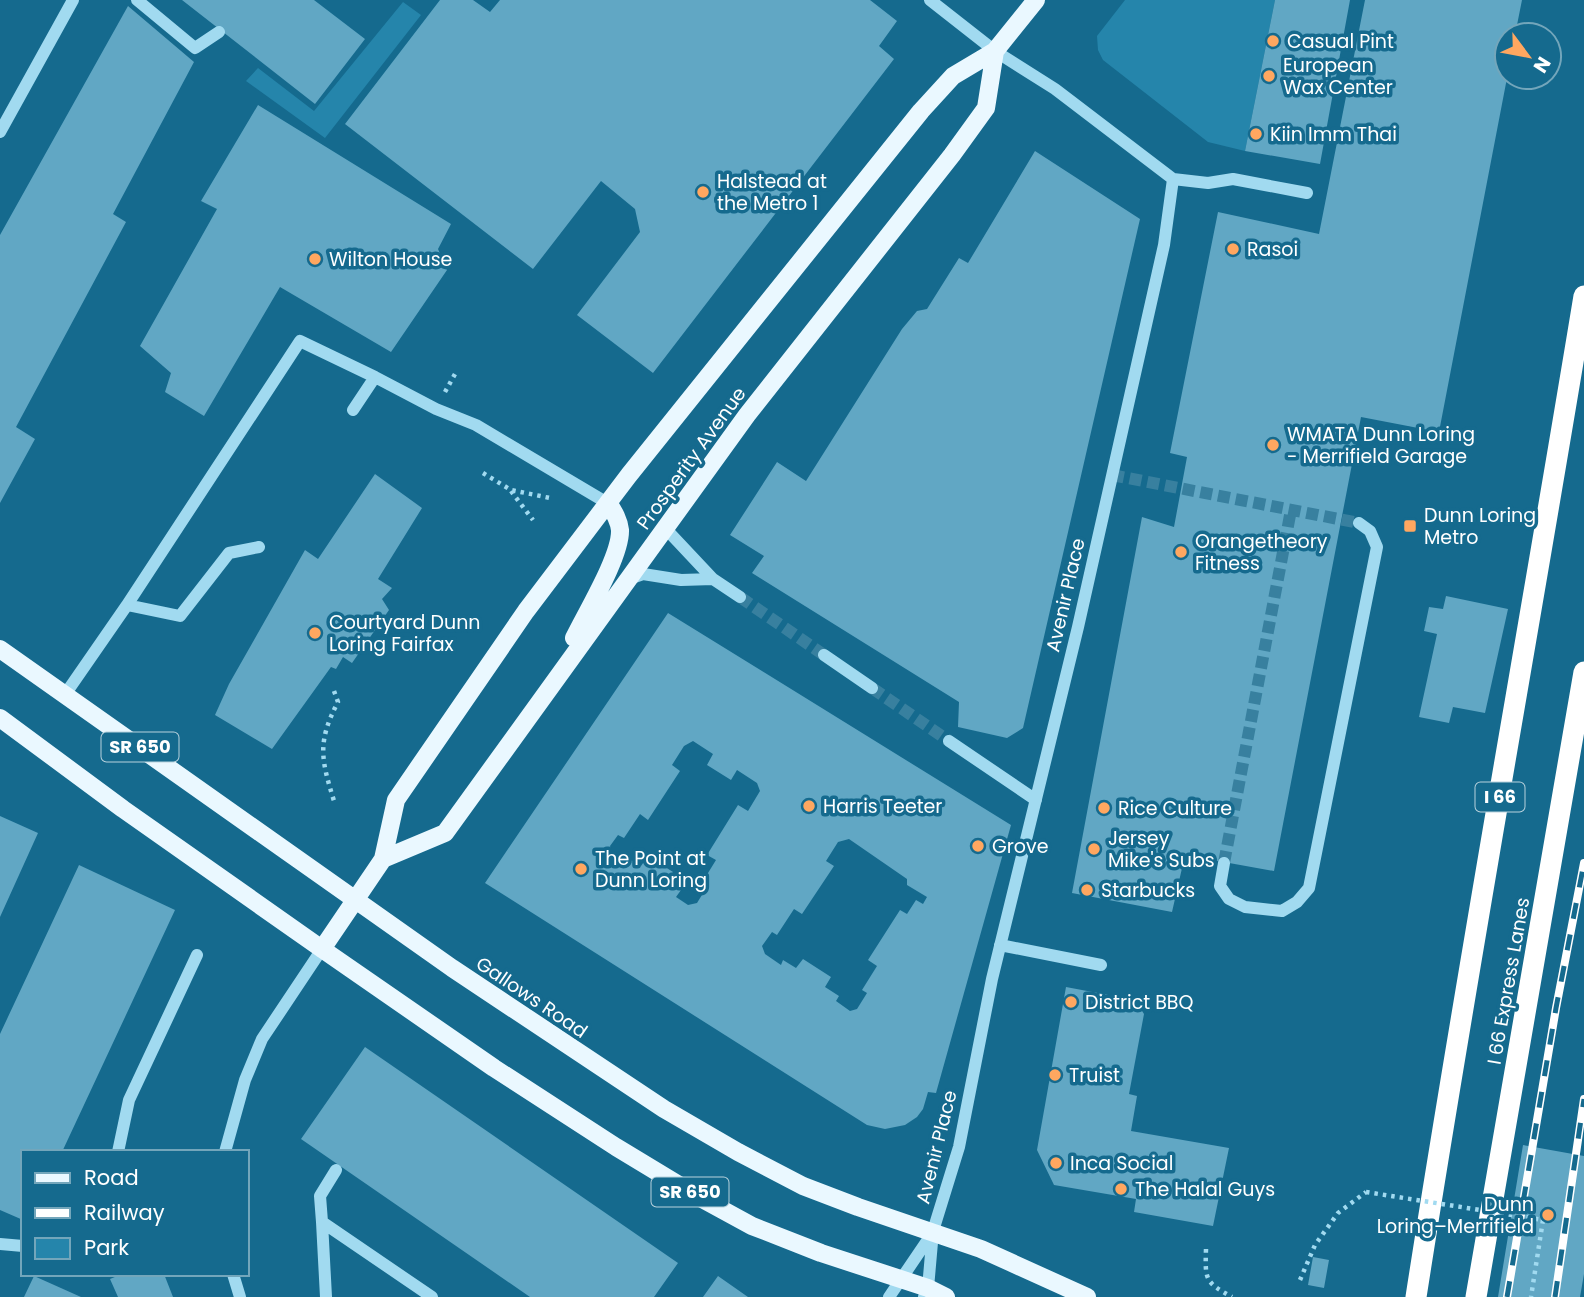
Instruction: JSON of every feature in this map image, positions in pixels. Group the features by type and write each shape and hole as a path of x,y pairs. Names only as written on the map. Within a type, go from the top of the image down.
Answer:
{"highway":[{"name":"I 66","path":"1416,1297 1452,1061 1499,804 1584,296"},
{"name":"I 66 Express Lanes","path":"1476,1297 1584,672"}],"main road":[{"name":"Prosperity Avenue","path":"322,948 383,859 396,800 526,611 638,465 921,111 953,76 995,51 1036,0"},
{"name":"Prosperity Avenue","path":"383,859 445,833 747,415 986,108 995,51"},
{"path":"550,685 614,558 620,532 617,516 609,504"},
{"name":"Gallows Road","path":"0,649 442,962 664,1109 803,1186 981,1249 1087,1297"},
{"name":"SR 650","path":"0,719 123,809 494,1068 616,1147 752,1226 902,1280 926,1292 946,1297"}],"street":[{"path":"0,132 74,0"},
{"path":"138,0 195,48 219,32"},
{"path":"930,0 995,51 1055,89 1173,178 1208,183 1233,179 1307,193"},
{"name":"Avenir Place","path":"933,1231 959,1147 1000,945 1164,245 1173,178"},
{"path":"64,696 127,606 300,341 436,409 475,425 609,504"},
{"path":"353,410 375,377"},
{"path":"1224,863 1220,886 1229,899 1245,907 1282,911 1297,902 1309,888 1377,547 1370,531 1359,523"},
{"path":"666,529 713,579 740,597"},
{"path":"127,606 180,616 229,553 259,547"},
{"path":"626,580 643,574 681,580 713,579"},
{"path":"824,655 872,688"},
{"path":"949,741 1036,800"},
{"path":"1000,945 1101,965"},
{"path":"226,1150 244,1080 262,1039 322,948"},
{"path":"118,1150 129,1100 197,955"},
{"path":"326,1297 320,1196 335,1170"},
{"path":"322,1222 432,1297"},
{"path":"890,1297 933,1231"},
{"path":"926,1292 933,1231"},
{"path":"0,1244 21,1246"},
{"path":"234,1276 240,1297"}],"path":[{"path":"443,396 455,374"},
{"path":"483,473 511,490 550,498"},
{"path":"511,490 533,520"},
{"path":"334,691 338,702 321,746 324,770 334,801"},
{"path":"1300,1280 1315,1245 1338,1213 1366,1192 1543,1220 1531,1297"},
{"path":"1206,1249 1206,1279 1209,1284 1232,1297"}],"green space":[{"path":"1125,0 1275,0 1245,151 1208,142 1103,60 1098,50 1097,36"},
{"path":"403,2 421,15 325,138 246,81 258,68 314,111"}],"building":[{"path":"182,0 314,0 365,39 315,104"},
{"name":"Halstead at the Metro 1","path":"440,0 473,0 490,12 500,0 870,0 897,21 879,46 894,59 653,373 577,315 640,232 635,209 601,181 533,269 345,124"},
{"path":"1275,0 1350,0 1320,164 1245,151"},
{"name":"WMATA Dunn Loring - Merrifield Garage","path":"1365,0 1522,0 1518,21 1493,21 1493,91 1505,91 1439,432 1361,417 1274,871 1185,855 1172,912 1072,893 1142,517 1174,527 1187,457 1170,453 1218,212 1319,234"},
{"path":"128,6 194,62 113,214 126,222 16,427 35,439 0,503 0,235"},
{"name":"Wilton House","path":"258,105 451,224 438,249 447,270 391,352 280,287 204,416 165,392 171,373 140,346 217,209 201,201"},
{"path":"1035,151 1140,219 1023,728 1007,738 958,727 959,702 752,573 764,556 730,535 777,462 806,481 902,329 917,311 927,309 959,258 968,263"},
{"name":"Courtyard Dunn Loring Fairfax","path":"375,474 422,508 378,579 392,588 382,599 389,610 352,663 343,657 336,669 331,667 272,749 215,715 229,684 305,550 318,559"},
{"path":"1446,596 1508,609 1485,713 1453,707 1449,723 1419,717 1437,634 1424,631 1429,607 1443,609"},
{"name":"The Point at Dunn Loring","path":"668,613 1011,825 936,1093 928,1092 923,1109 917,1117 905,1125 885,1129 867,1125 485,883","holes":["693,741 713,754 707,765 731,780 737,770 757,783 760,791 748,811 738,805 707,855 716,860 700,886 705,890 697,903 688,905 676,897 681,890 667,881 673,872 648,856 641,866 628,858 624,864 613,856 610,846 618,835 624,838 640,814 648,820 680,771 672,765 684,746","849,839 907,879 907,885 927,897 923,904 916,900 907,914 900,910 868,960 877,966 862,990 867,993 857,1009 850,1011 836,1001 839,996 825,987 831,977 803,959 796,968 783,960 781,965 765,954 762,946 772,932 777,935 794,909 802,914 834,866 826,861 838,842"]},
{"path":"0,816 38,833 0,917"},
{"path":"79,865 175,910 63,1150 21,1150 21,1219 0,1210 0,1034"},
{"path":"1066,987 1135,1000 1144,1014 1129,1094 1137,1096 1131,1131 1229,1148 1213,1226 1134,1212 1136,1199 1054,1185 1037,1150"},
{"path":"365,1047 678,1263 654,1297 530,1297 301,1139"},
{"name":"Dunn Loring–Merrifield","path":"1523,1145 1584,1156 1584,1274 1580,1297 1498,1297"},
{"path":"1313,1257 1329,1260 1324,1288 1308,1285"},
{"path":"34,1276 81,1297 24,1297"},
{"path":"117,1276 165,1276 173,1297 118,1297 110,1279"},
{"path":"718,1276 748,1297 703,1297"}],"tunnel":[{"path":"1112,475 1359,523"},
{"path":"1224,863 1291,510"},
{"path":"740,597 824,655"},
{"path":"872,688 949,741"}],"railway":[{"path":"1507,1297 1556,1008 1584,863"},
{"path":"1555,1297 1584,1099"}],"place":[{"name":"Casual Pint","path":"1273,41"},
{"name":"European Wax Center","path":"1269,76"},
{"name":"Kiin Imm Thai","path":"1256,134"},
{"name":"Halstead at the Metro 1","path":"703,192"},
{"name":"Rasoi","path":"1233,249"},
{"name":"Wilton House","path":"315,259"},
{"name":"WMATA Dunn Loring - Merrifield Garage","path":"1273,445"},
{"name":"Dunn Loring Metro","path":"1410,526"},
{"name":"Orangetheory Fitness","path":"1181,552"},
{"name":"Courtyard Dunn Loring Fairfax","path":"315,633"},
{"name":"Harris Teeter","path":"809,806"},
{"name":"Rice Culture","path":"1104,808"},
{"name":"Grove","path":"978,846"},
{"name":"Jersey Mike's Subs","path":"1094,849"},
{"name":"The Point at Dunn Loring","path":"581,869"},
{"name":"Starbucks","path":"1087,890"},
{"name":"District BBQ","path":"1071,1002"},
{"name":"Truist","path":"1055,1075"},
{"name":"Inca Social","path":"1056,1163"},
{"name":"The Halal Guys","path":"1121,1189"},
{"name":"Dunn Loring–Merrifield","path":"1548,1215"}]}
